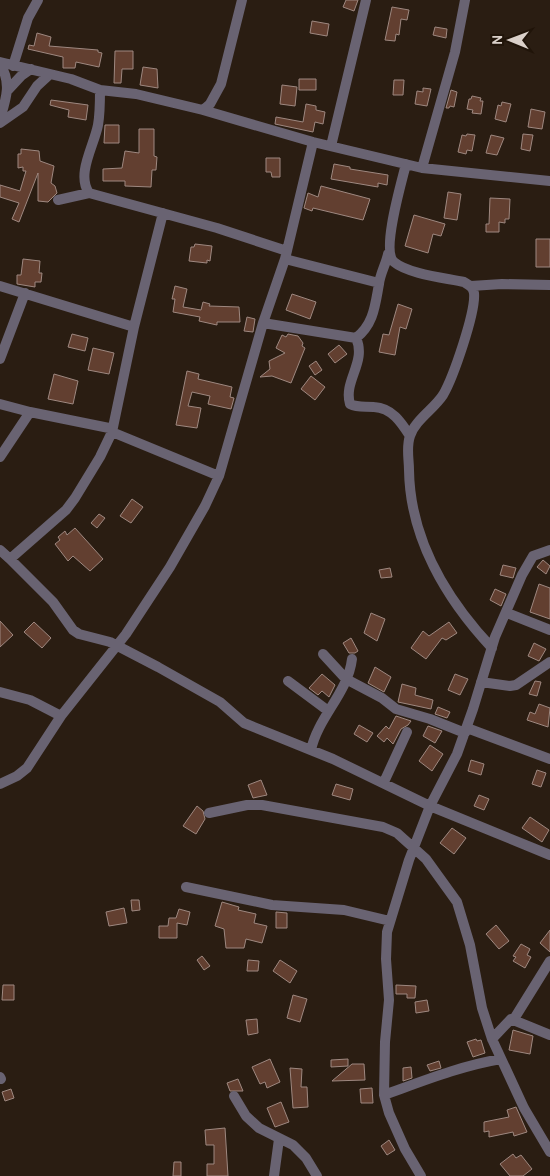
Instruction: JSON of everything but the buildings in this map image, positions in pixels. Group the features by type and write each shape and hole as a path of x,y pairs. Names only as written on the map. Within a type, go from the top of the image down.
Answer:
{"street":[{"path":"13,66 28,18 38,0"},
{"path":"203,110 210,104 221,84 242,0"},
{"path":"331,146 366,0"},
{"path":"422,168 455,52 465,0"},
{"path":"0,63 50,74 100,90 136,94 203,110 313,142 422,168 550,180"},
{"path":"0,63 8,80 0,119"},
{"path":"7,91 21,76 31,69"},
{"path":"0,123 23,107 37,86 50,74"},
{"path":"89,193 85,187 84,177 98,127 100,90"},
{"path":"0,784 17,776 27,768 61,716 116,647 187,540 219,476 263,322 286,255 313,142"},
{"path":"263,322 356,338 363,333 375,309 406,164"},
{"path":"58,200 89,193 163,213 379,284"},
{"path":"10,559 66,510 100,457 112,432 134,327 163,213"},
{"path":"388,254 394,262 405,267 464,282 471,286 550,284"},
{"path":"0,286 134,327"},
{"path":"471,286 474,292 473,302 450,380 442,396 410,436 407,450 409,488 418,531 424,547 446,589 465,618 492,648"},
{"path":"0,359 25,293"},
{"path":"356,338 360,353 349,390 350,404 389,411 410,436"},
{"path":"0,404 109,428 112,432 219,476"},
{"path":"0,457 30,412"},
{"path":"0,550 53,602 73,630 110,642 116,647 220,702 244,723 384,782 430,806 550,856"},
{"path":"421,1176 397,1132 384,1096 385,1042 389,1000 386,946 390,921 430,806 457,754 492,648 528,561 534,556 550,550"},
{"path":"508,612 550,630"},
{"path":"323,654 346,680 382,698 396,710 430,719 550,759"},
{"path":"310,750 315,733 346,680 352,659"},
{"path":"481,682 510,686 550,662"},
{"path":"288,681 327,710"},
{"path":"0,692 30,700 61,716"},
{"path":"384,782 408,732"},
{"path":"209,813 247,805 262,804 383,827 396,833 426,859 457,902 470,945 482,1008 492,1039 524,1108 550,1152"},
{"path":"186,887 272,905 344,910 390,921"},
{"path":"492,1039 506,1022 514,1019 550,961"},
{"path":"514,1019 550,1035"},
{"path":"384,1096 434,1076 475,1063 501,1058"},
{"path":"234,1096 246,1116 259,1128 279,1140 293,1145 317,1176"},
{"path":"274,1176 279,1140"}]}
